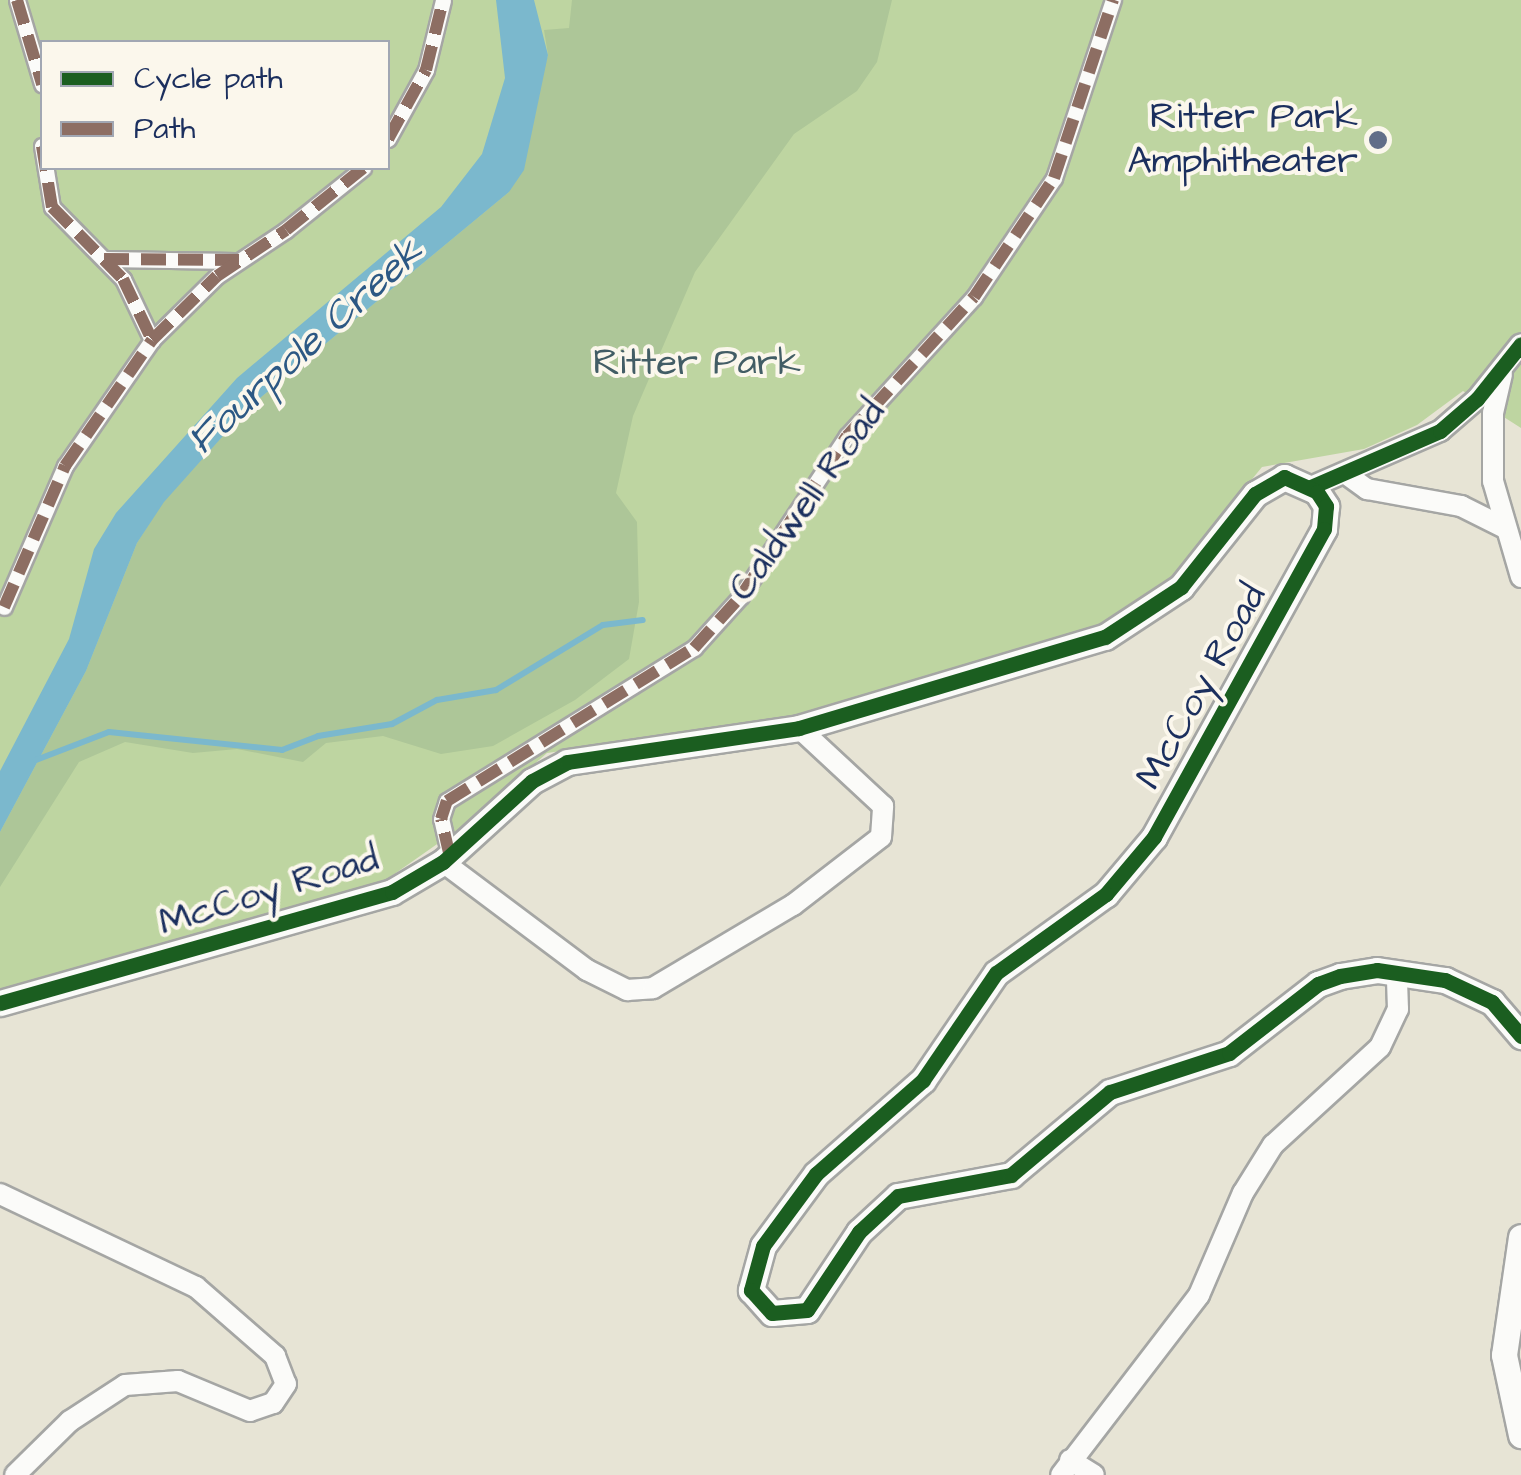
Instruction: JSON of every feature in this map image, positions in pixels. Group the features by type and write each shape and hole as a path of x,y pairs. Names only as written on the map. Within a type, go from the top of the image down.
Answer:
{"street":[{"path":"17,0 40,77"},
{"path":"390,135 426,70 443,0"},
{"name":"Caldwell Road","path":"446,859 441,819 447,801 694,648 742,596 847,436 974,297 1062,160 1113,0"},
{"path":"46,170 52,207 104,259 133,295 152,340"},
{"path":"4,607 65,466 152,340 198,291 359,170"},
{"path":"104,259 240,260"},
{"path":"1311,487 1440,431 1505,367 1521,344"},
{"path":"1505,367 1495,396 1492,446 1502,528 1521,576"},
{"path":"1346,474 1367,489 1461,506 1502,528"},
{"name":"McCoy Road","path":"0,1003 392,892 446,859 532,780 567,762 799,728 981,679 1105,637 1181,587 1263,486 1284,477 1311,487 1326,506 1320,541 1154,837 1106,894 1004,966 923,1080 816,1174 754,1266 756,1299 782,1316 807,1310 859,1232 898,1196 1010,1174 1110,1092 1229,1053 1318,984 1360,971 1397,972 1479,994 1521,1036"},
{"path":"446,859 586,970 627,990 653,988 793,906 881,837 883,806 799,728"},
{"path":"1094,1475 1066,1468 1199,1295 1243,1193 1272,1145 1380,1046 1398,1009 1397,972"},
{"path":"0,1194 196,1288 275,1356 286,1384 273,1403 250,1411 178,1381 125,1385 70,1421 15,1475"},
{"path":"1521,1237 1504,1340 1521,1434"}],"green space":[{"name":"Ritter Park","path":"0,0 1521,0 1521,428 1463,391 1417,425 1364,449 1262,467 1171,578 1087,634 788,719 547,753 470,821 373,889 0,993"},
{"path":"572,0 892,0 877,62 857,91 794,134 695,272 633,416 616,493 637,522 639,602 629,659 575,700 493,746 441,754 383,736 326,743 303,762 237,749 193,753 125,742 79,762 0,887 0,832 86,671 137,543 163,502 248,408 509,192 548,55 544,30 569,28"}],"water":[{"name":"Fourpole Creek","path":"496,0 534,0 548,55 524,170 509,192 248,408 164,502 137,543 86,671 0,832 0,771 69,639 94,549 116,513 237,378 441,207 482,154 505,78"}],"waterway":[{"path":"36,760 109,732 282,750 318,736 392,724 437,700 496,690 603,625 643,620"}],"marked path":[{"path":"17,0 40,77"},
{"path":"390,135 426,70 443,0"},
{"path":"450,857 441,819 447,801 694,648 741,596 847,436 974,297 1054,178 1113,0"},
{"path":"46,170 52,207 123,279 152,340"},
{"path":"4,607 65,466 152,340 217,276 286,230 361,170"},
{"path":"104,259 239,260"}],"cycle path":[{"path":"1311,487 1440,431 1477,399 1521,344"},
{"path":"0,1003 392,892 443,862 532,781 567,762 799,728 1105,637 1181,587 1255,494 1284,477 1317,492 1326,506 1324,529 1154,837 1106,894 996,973 923,1080 816,1174 763,1246 751,1290 772,1313 807,1310 859,1232 898,1196 1011,1175 1110,1092 1229,1053 1318,984 1340,976 1377,970 1445,980 1492,1002 1521,1036"}],"place":[{"name":"Ritter Park Amphitheater","path":"1378,140"}]}
